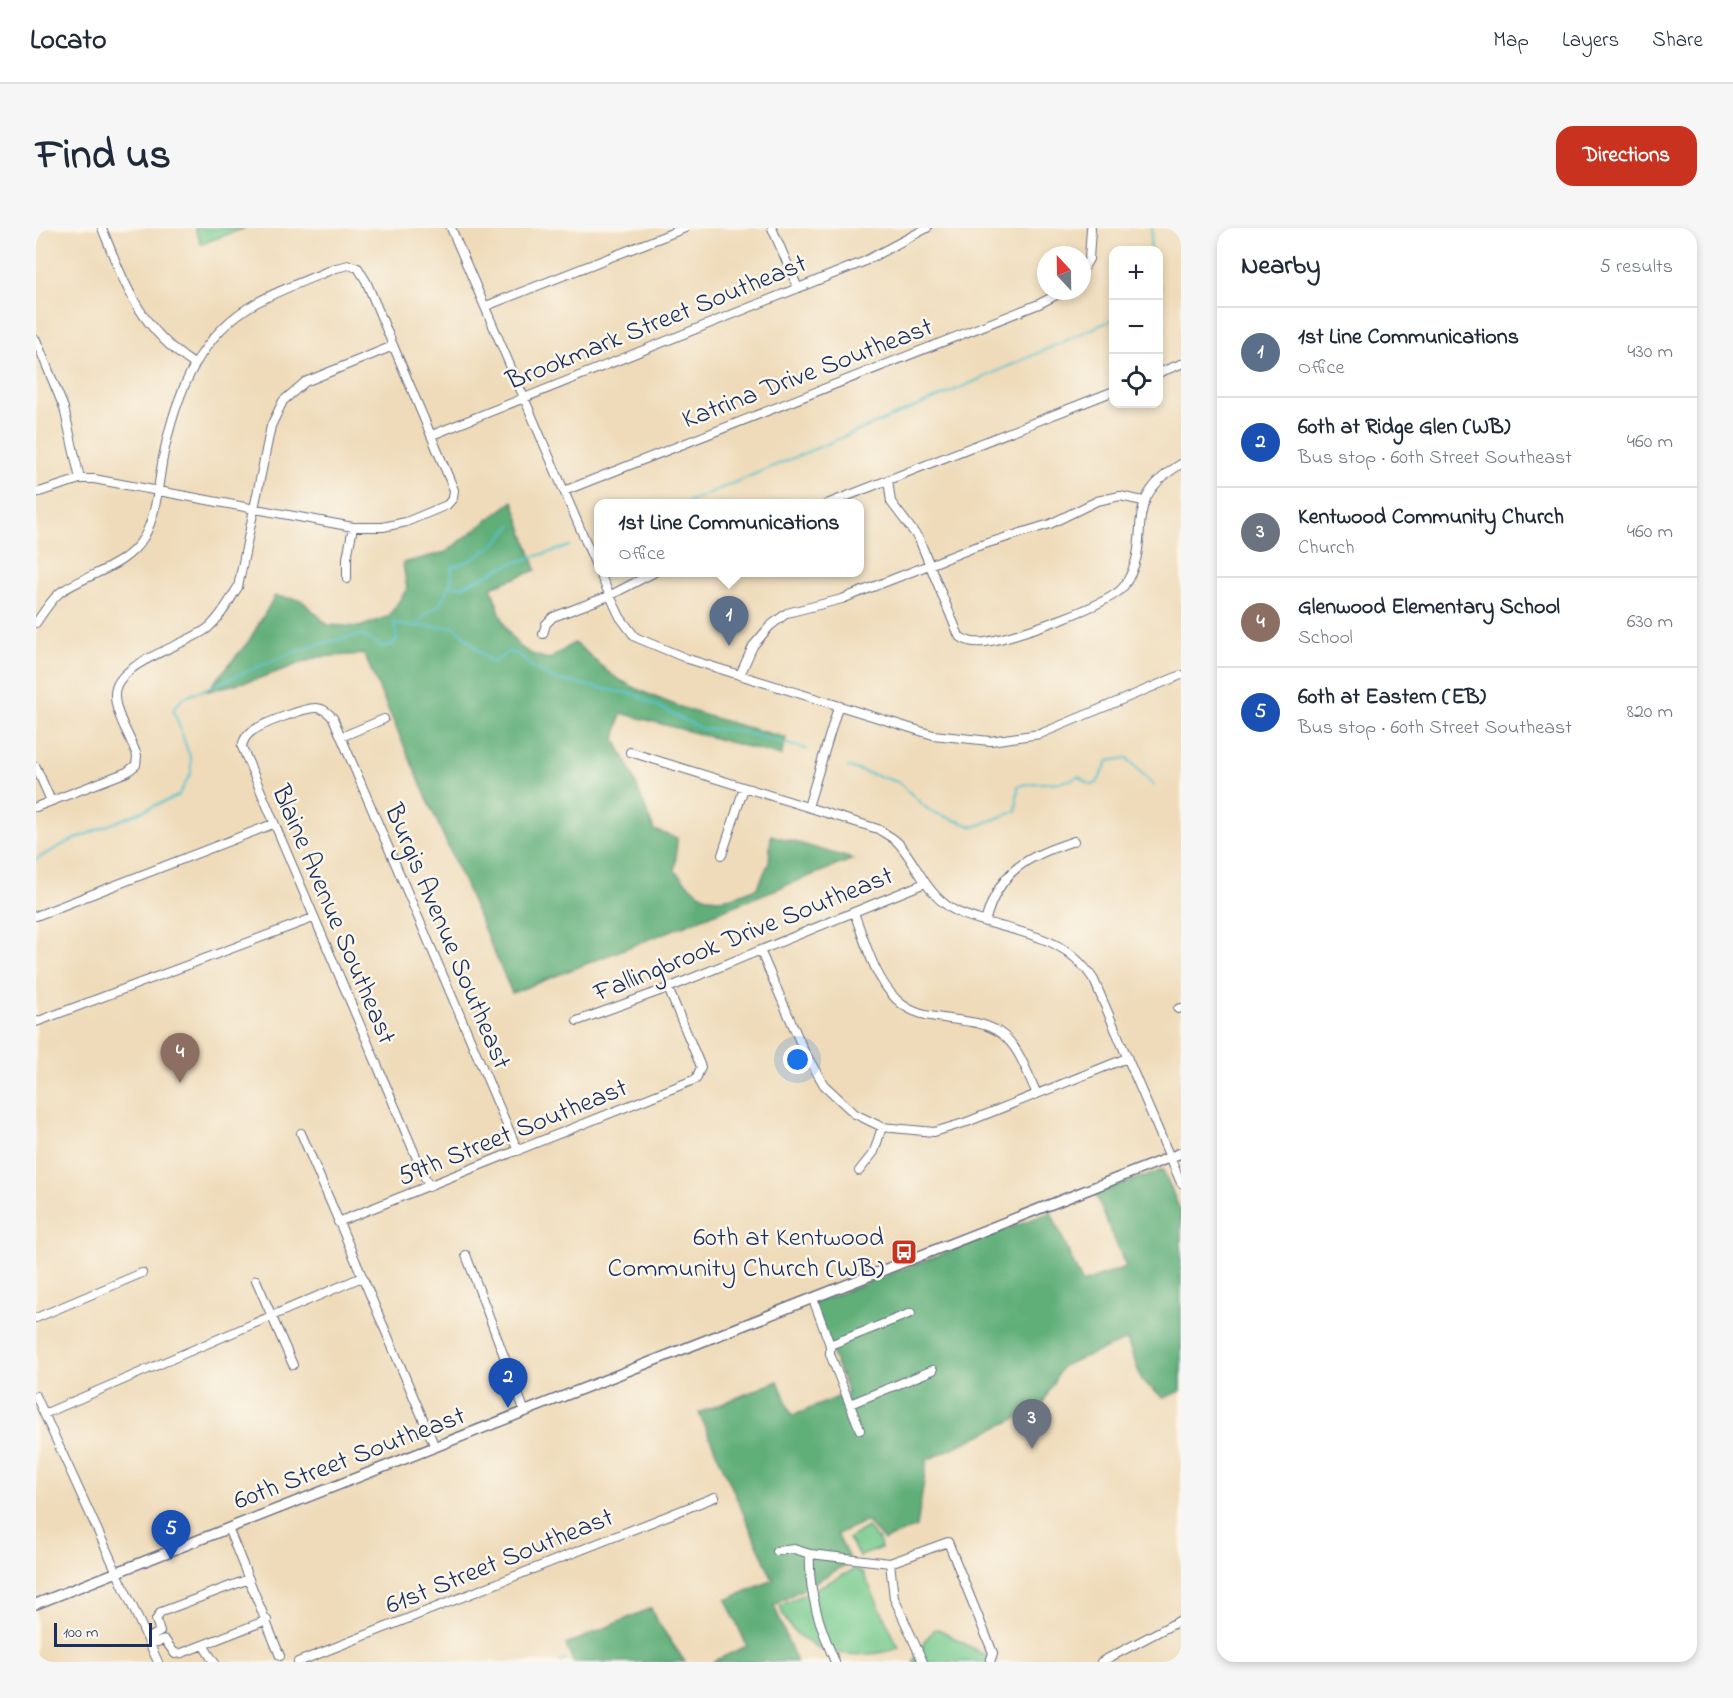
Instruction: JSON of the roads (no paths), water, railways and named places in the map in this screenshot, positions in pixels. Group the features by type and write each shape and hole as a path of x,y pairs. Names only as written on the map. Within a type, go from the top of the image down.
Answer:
{"main road":[{"name":"60th Street Southeast","path":"36,1604 1181,1153"}],"street":[{"path":"102,228 142,316 160,338 194,364"},
{"path":"452,228 594,560"},
{"path":"486,306 685,228"},
{"path":"772,228 798,288"},
{"name":"Brookmark Street Southeast","path":"432,435 882,254 927,228"},
{"path":"1091,228 1091,249"},
{"path":"36,494 80,479 94,478 158,489 255,506 353,527 383,527 406,522 447,505 453,498 454,490 366,281 358,268 349,265 255,303 224,327 208,343 194,364 174,411 158,489 149,526 135,550 118,563 60,593 36,623"},
{"name":"Katrina Drive Southeast","path":"564,491 1045,300"},
{"path":"36,340 64,408 80,479"},
{"path":"36,807 127,772 136,765 137,756 114,695 117,683 123,674 135,666 210,626 226,607 238,587 271,426 283,401 305,382 393,346"},
{"path":"1163,371 1181,364"},
{"path":"840,499 1109,393"},
{"path":"888,480 891,502 919,539 959,636 968,642 986,642 1012,636 1098,605 1123,589 1138,554 1143,501 1165,474 1181,464"},
{"path":"740,675 753,646 770,626 787,613 842,599 999,539 1050,524 1097,501 1120,496 1143,501"},
{"path":"348,579 347,558 353,527"},
{"path":"601,577 620,617 635,637 665,651 933,735 972,740 1004,740 1056,728 1181,675"},
{"path":"543,634 546,624 553,617 609,596 647,577"},
{"path":"808,807 838,707"},
{"name":"Blaine Avenue Southeast","path":"325,710 315,708 252,731 243,740 242,747 429,1187"},
{"name":"Burgis Avenue Southeast","path":"325,710 333,718 518,1151"},
{"path":"341,737 384,719"},
{"path":"630,752 878,829 898,843 925,883 945,904 965,916 1048,940 1082,961 1094,980 1181,1183"},
{"path":"36,767 51,801"},
{"path":"722,855 744,788"},
{"path":"36,916 273,824"},
{"path":"986,922 1000,884 1016,866 1043,851 1074,841"},
{"name":"Fallingbrook Drive Southeast","path":"577,1021 668,988 925,883"},
{"path":"854,913 883,985 897,1001 928,1016 977,1022 1000,1032 1022,1061 1037,1094"},
{"path":"36,1022 313,918"},
{"path":"760,950 804,1051 824,1085 855,1114 882,1126 934,1132 1127,1058"},
{"name":"59th Street Southeast","path":"338,1222 691,1082 699,1075 701,1067 668,988"},
{"path":"859,1171 874,1152 882,1126"},
{"path":"301,1133 435,1447"},
{"path":"466,1255 525,1412"},
{"path":"36,1318 142,1273"},
{"path":"44,1414 362,1277"},
{"path":"256,1280 293,1365"},
{"path":"813,1299 830,1345 830,1354 860,1430"},
{"path":"830,1345 910,1313"},
{"path":"850,1404 933,1370"},
{"path":"36,1396 158,1662"},
{"name":"61st Street Southeast","path":"298,1662 715,1497"},
{"path":"228,1528 280,1656"},
{"path":"777,1551 794,1549 810,1554 890,1563 948,1542 993,1653 990,1662"},
{"path":"810,1554 809,1576 820,1626 835,1662"},
{"path":"890,1563 894,1598 922,1662"},
{"path":"149,1641 160,1632 156,1620 161,1612 249,1579"},
{"path":"149,1641 165,1640 176,1654 267,1620"},
{"path":"1101,1662 1181,1620"},
{"path":"203,1645 214,1662"}],"waterway":[{"path":"1150,246 1152,228"},
{"path":"695,499 951,392 1109,321"},
{"path":"417,626 428,612 441,604 450,584 452,567 486,550 512,525"},
{"path":"452,585 461,587 510,564 570,546"},
{"path":"36,859 66,843 178,796 191,773 191,760 174,712 174,708 183,698 272,661 339,639 363,635 382,647 392,645 397,639 394,623 407,626 455,627 490,661 495,662 508,652 518,654 533,668 554,679 636,695 702,729 735,730 806,749"},
{"path":"848,767 898,782 930,811 974,827 1016,811 1018,786 1064,781 1078,776 1091,785 1097,783 1108,761 1127,758 1154,786"},
{"path":"560,1662 566,1660"}],"place":[{"name":"1st Line Communications","path":"729,646"},
{"name":"Glenwood Elementary School","path":"180,1083"},
{"name":"60th at Kentwood Community Church (WB)","path":"904,1252"},
{"name":"60th at Ridge Glen (WB)","path":"508,1408"},
{"name":"Kentwood Community Church","path":"1032,1449"},
{"name":"60th at Eastern (EB)","path":"171,1560"}]}
